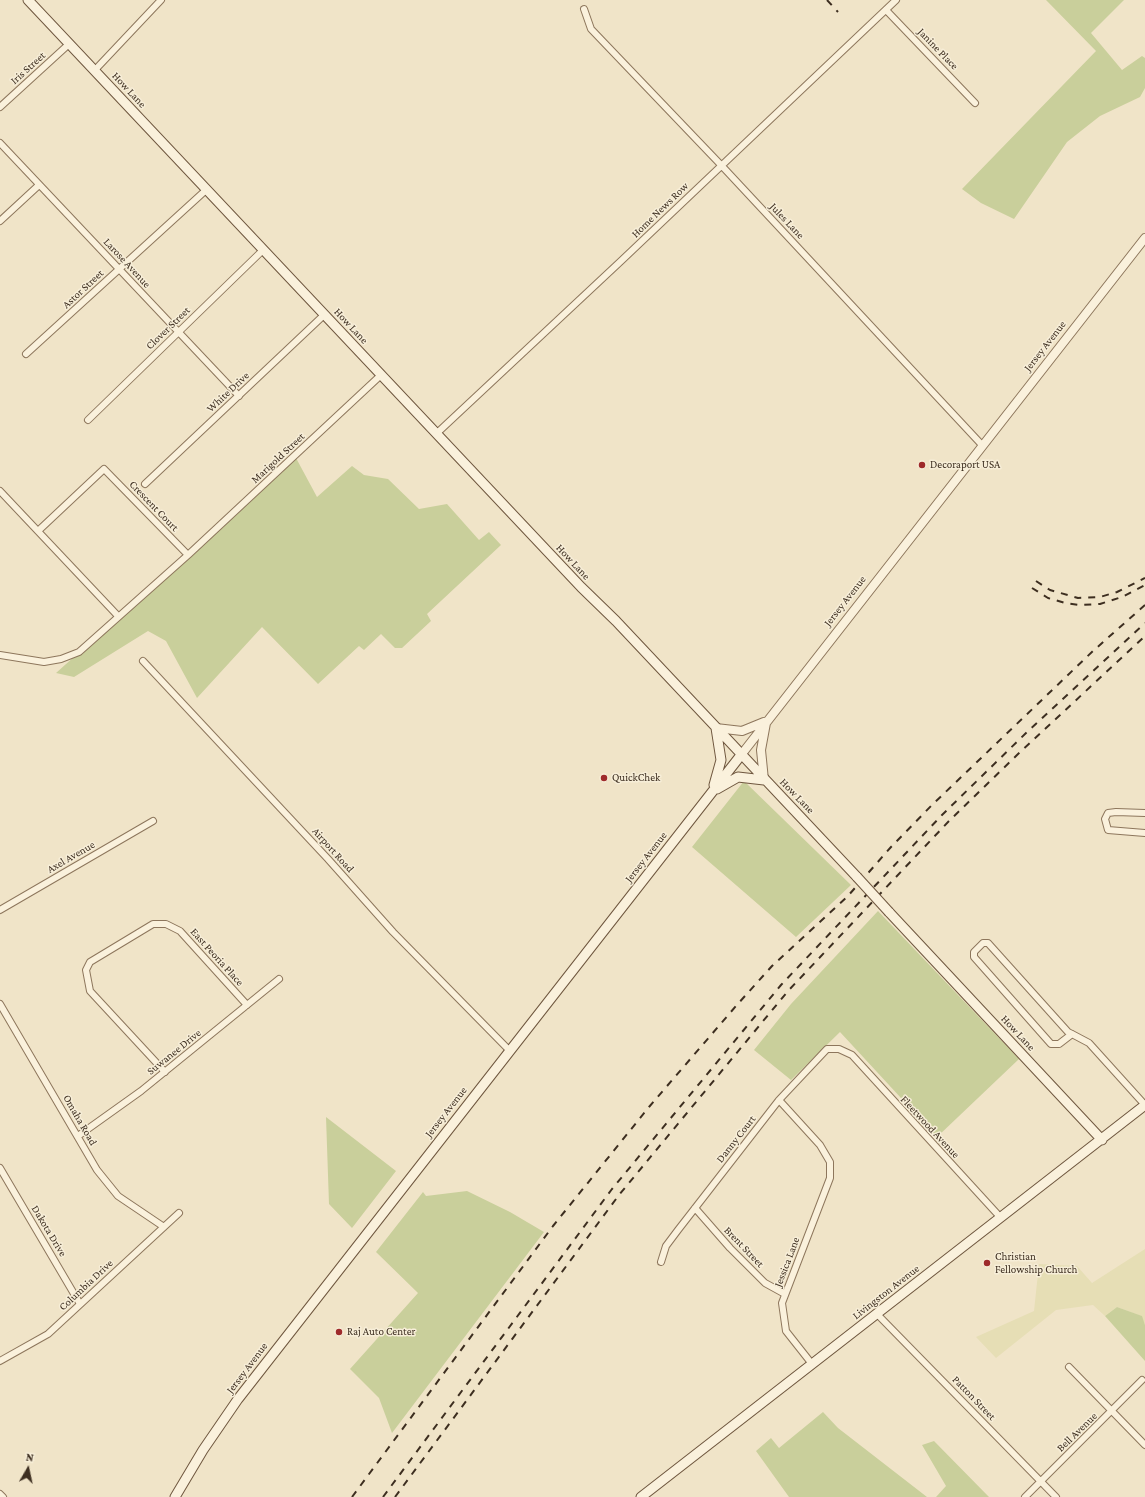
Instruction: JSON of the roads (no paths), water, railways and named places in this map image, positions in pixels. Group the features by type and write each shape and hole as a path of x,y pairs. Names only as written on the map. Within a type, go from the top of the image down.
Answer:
{"main road":[{"name":"How Lane","path":"28,0 436,434 857,877 1102,1140"},
{"path":"712,792 721,760 716,728"},
{"name":"Jersey Avenue","path":"175,1497 226,1416 509,1050 741,754"},
{"path":"712,792 738,777 750,777 764,780"},
{"name":"Livingston Avenue","path":"641,1497 1102,1140 1145,1105"}],"street":[{"path":"94,71 161,0"},
{"name":"Home News Row","path":"436,434 896,0"},
{"name":"Jules Lane","path":"584,8 591,29 722,165 982,445"},
{"name":"Janine Place","path":"886,10 975,103"},
{"name":"Iris Street","path":"0,107 69,44"},
{"name":"Larose Avenue","path":"0,143 239,396"},
{"path":"0,221 39,185"},
{"name":"Astor Street","path":"26,354 206,190"},
{"name":"Jersey Avenue","path":"741,754 1145,238"},
{"name":"Clover Street","path":"88,420 263,250"},
{"name":"White Drive","path":"145,484 324,315"},
{"name":"Marigold Street","path":"188,555 381,375"},
{"name":"Crescent Court","path":"38,531 104,469 188,555"},
{"path":"0,491 118,616"},
{"path":"0,655 44,662 62,659 79,652 188,555"},
{"name":"Airport Road","path":"143,661 323,853 393,932 509,1050"},
{"path":"716,728 742,731 767,720"},
{"path":"764,780 761,750 767,720"},
{"path":"1145,813 1108,813 1105,819 1108,830 1145,833"},
{"name":"Axel Avenue","path":"0,910 153,822"},
{"name":"East Peoria Place","path":"165,1072 90,991 86,970 90,962 153,924 159,923 180,931 247,1006"},
{"path":"1072,1034 1059,1044 1051,1044 974,957 974,952 983,943 988,943 1072,1034 1090,1043 1145,1105"},
{"name":"Suwanee Drive","path":"78,1136 165,1072 280,980"},
{"name":"Omaha Road","path":"1,1009 97,1170 118,1196 164,1227"},
{"name":"Danny Court","path":"661,1262 666,1246 779,1100 827,1049 839,1049 844,1051"},
{"name":"Fleetwood Avenue","path":"844,1051 852,1055 1000,1218"},
{"name":"Jessica Lane","path":"779,1100 820,1145 830,1162 830,1178 782,1303 786,1331 812,1364"},
{"name":"Dakota Drive","path":"0,1168 80,1304"},
{"name":"Brent Street","path":"695,1208 730,1248 764,1283 785,1294"},
{"name":"Columbia Drive","path":"0,1361 48,1334 179,1214"},
{"name":"Patton Street","path":"877,1314 1056,1497"},
{"path":"1069,1368 1145,1445"},
{"name":"Bell Avenue","path":"1025,1497 1113,1411 1142,1380"},
{"path":"0,1494 3,1497"}],"railway":[{"path":"827,0 838,12"},
{"path":"1036,581 1050,590 1078,598 1100,597 1117,592 1145,578"},
{"path":"1032,588 1048,598 1065,603 1080,605 1100,604 1122,597 1145,585"},
{"path":"352,1497 553,1226 649,1107 736,1006 772,966 847,897 891,847 932,805 1093,651 1145,605"},
{"path":"383,1497 612,1189 781,985 942,815 1026,733 1145,623"},
{"path":"395,1497 619,1195 788,991 949,821 1017,755 1145,636"}],"place":[{"name":"Decoraport USA","path":"922,465"},
{"name":"QuickChek","path":"604,778"},
{"name":"Christian Fellowship Church","path":"987,1263"},
{"name":"Raj Auto Center","path":"339,1332"}]}
